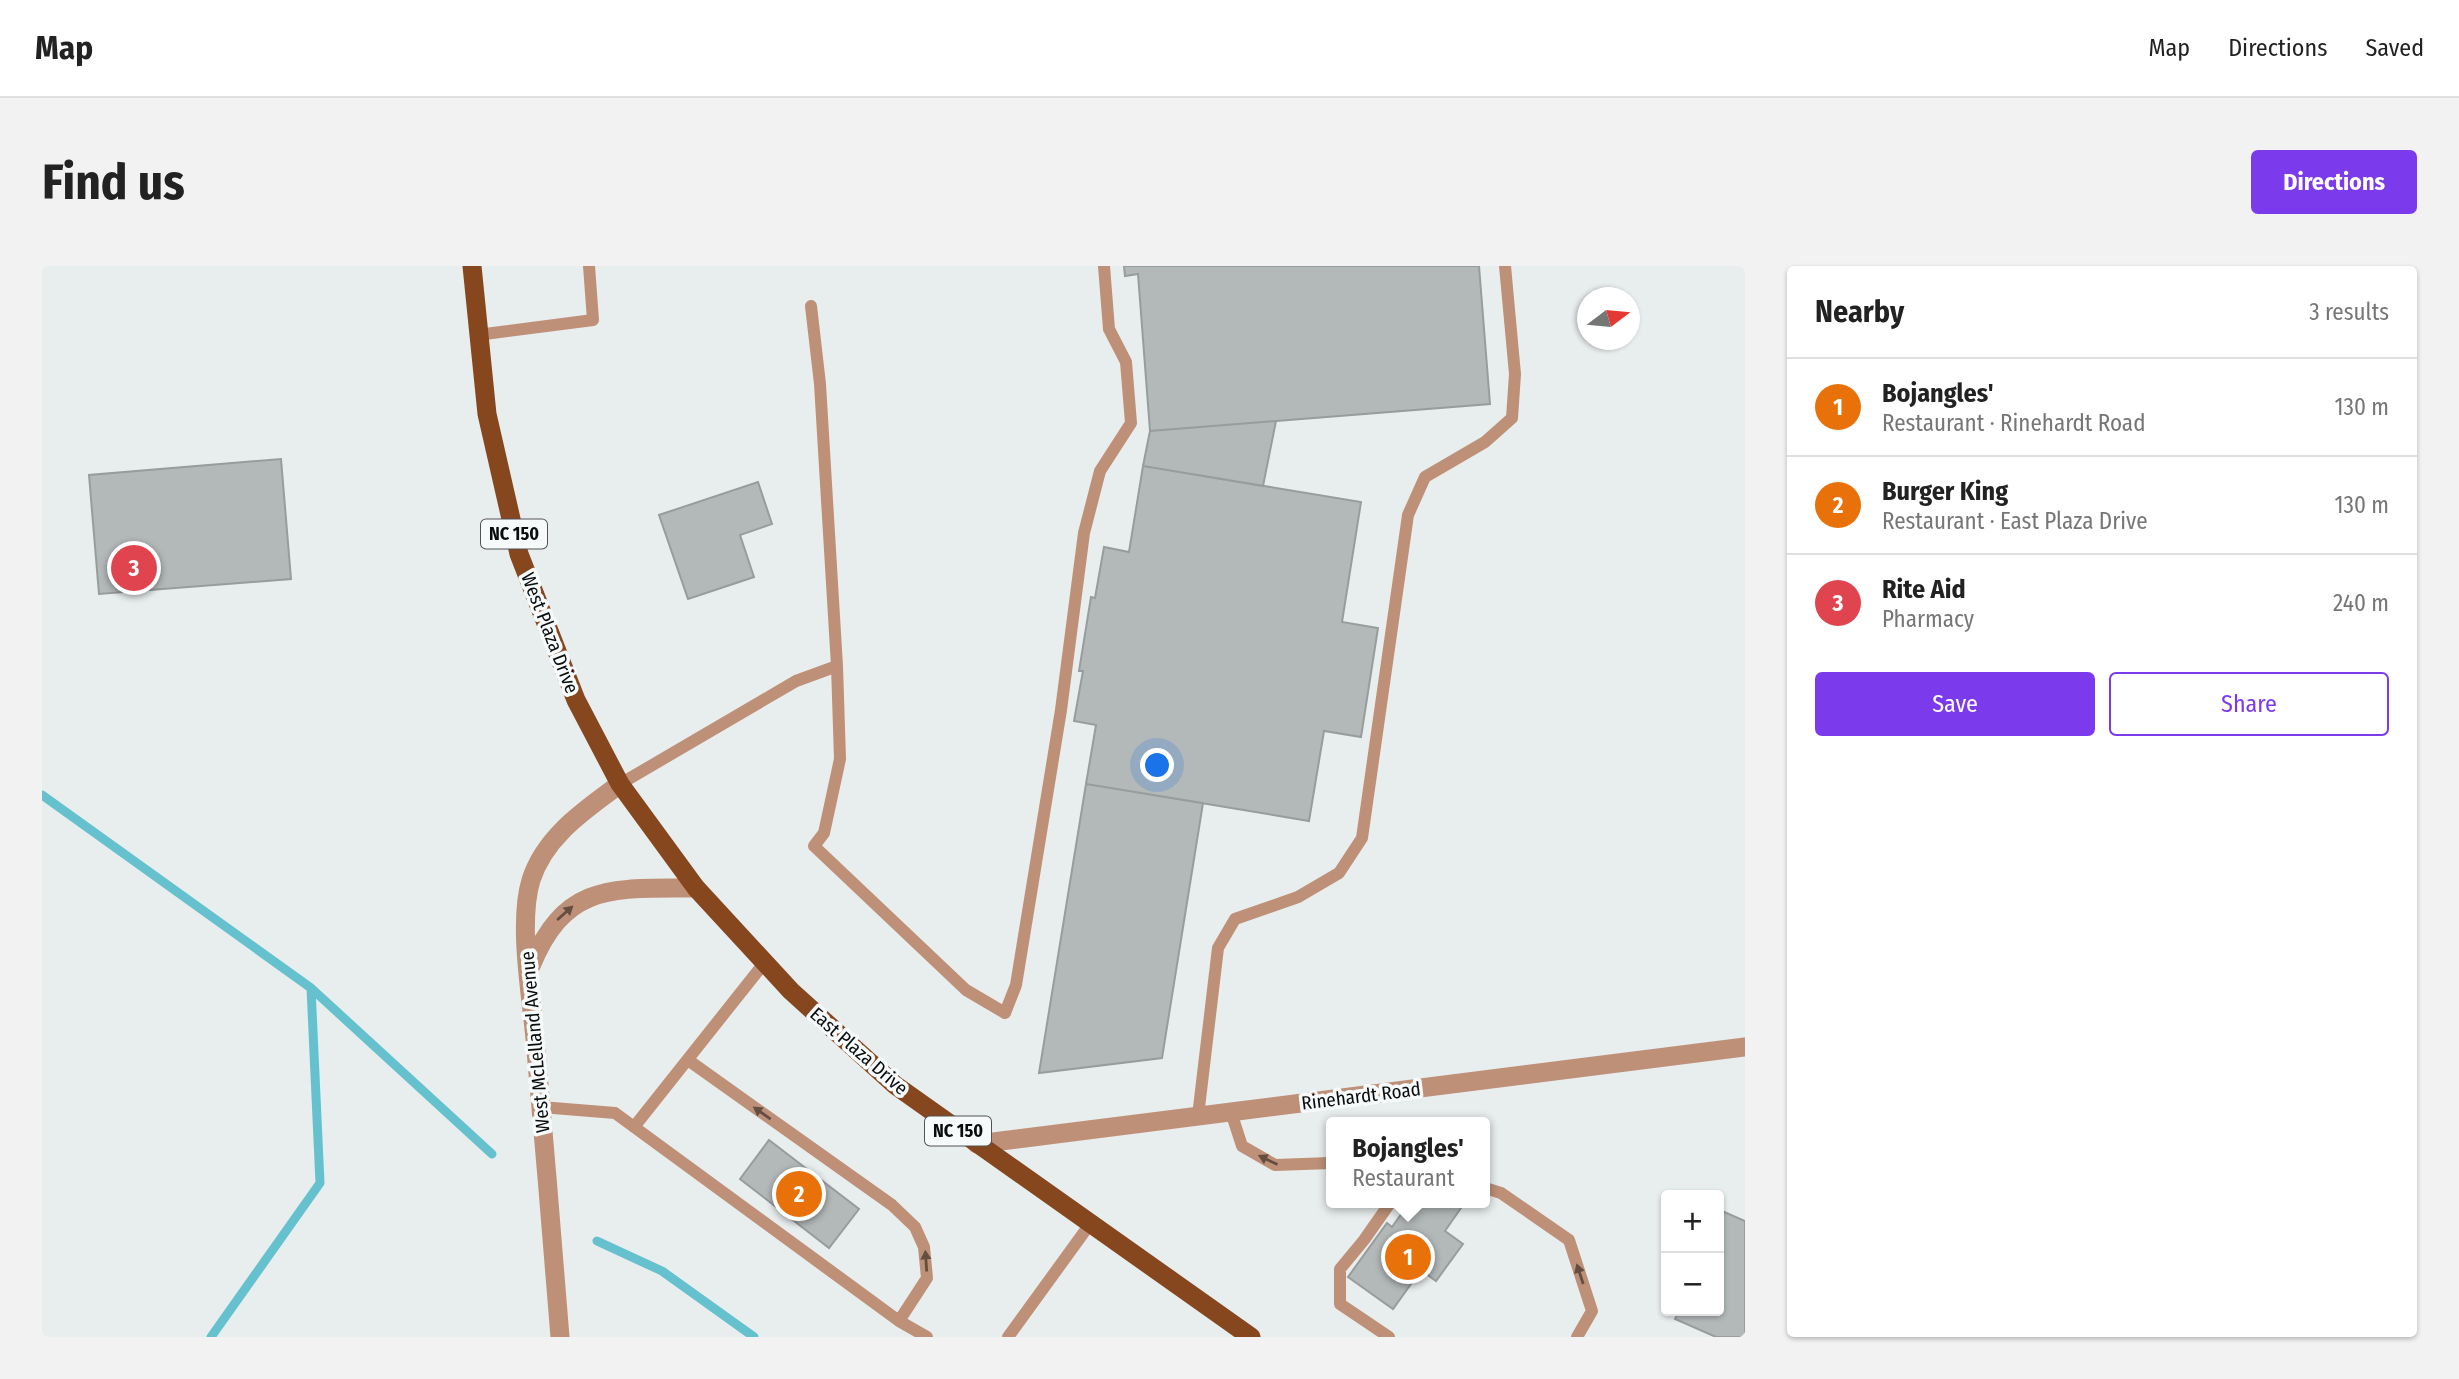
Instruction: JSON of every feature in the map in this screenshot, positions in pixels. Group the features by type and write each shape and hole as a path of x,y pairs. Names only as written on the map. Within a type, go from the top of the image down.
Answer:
{"main road":[{"name":"West Plaza Drive","path":"472,266 487,414 519,554 576,701 620,784"},
{"name":"East Plaza Drive","path":"620,784 696,888 791,991 895,1085 1251,1337"}],"street":[{"name":"West McLelland Avenue","path":"561,1337 529,970 526,901 532,877 558,834 620,784"},
{"path":"529,970 541,941 555,922 568,908 585,899 604,892 696,888"},
{"name":"Rinehardt Road","path":"977,1144 1745,1047"}],"lane":[{"path":"477,335 593,320 589,266"},
{"path":"811,306 820,384 840,759 824,833 814,846 967,990 1005,1013 1017,985 1061,710 1084,533 1100,471 1131,423 1126,362 1109,329 1104,266"},
{"path":"1198,1116 1218,948 1235,919 1298,897 1339,873 1362,838 1408,514 1425,477 1485,442 1512,418 1515,374 1505,266"},
{"path":"620,784 796,681 837,666"},
{"path":"635,1128 765,962"},
{"path":"688,1060 892,1205 915,1227 925,1247 927,1278 899,1321"},
{"path":"541,1107 615,1113 899,1321 927,1337"},
{"path":"1231,1112 1242,1146 1275,1165 1326,1163"},
{"path":"1490,1190 1501,1193 1569,1240 1592,1311 1577,1337"},
{"path":"1386,1208 1340,1269 1340,1304 1389,1337"},
{"path":"1008,1337 1090,1224"}],"building":[{"path":"1124,266 1479,266 1490,404 1150,431 1138,274 1125,276"},
{"path":"1276,421 1263,486 1143,466 1150,431"},
{"path":"281,459 291,579 99,594 89,475"},
{"path":"1143,466 1361,502 1342,622 1378,628 1361,737 1324,731 1309,821 1086,784 1096,725 1074,721 1083,671 1079,671 1091,597 1095,598 1104,547 1129,552"},
{"path":"758,482 772,524 740,535 754,577 688,599 659,515"},
{"path":"1086,784 1203,803 1162,1058 1039,1073"},
{"path":"769,1140 859,1209 829,1248 740,1179"},
{"path":"1405,1208 1461,1208 1445,1231 1463,1244 1436,1281 1421,1270 1393,1309 1348,1277 1387,1223 1392,1227"},
{"path":"1724,1212 1745,1221 1745,1337 1716,1337 1675,1319 1676,1316 1724,1316"}],"waterway":[{"path":"42,795 311,988 492,1154"},
{"path":"211,1337 320,1183 311,988"},
{"path":"597,1241 662,1271 754,1337"}],"place":[{"name":"Rite Aid","path":"134,568"},
{"name":"Burger King","path":"799,1194"},
{"name":"Bojangles'","path":"1408,1257"}]}
